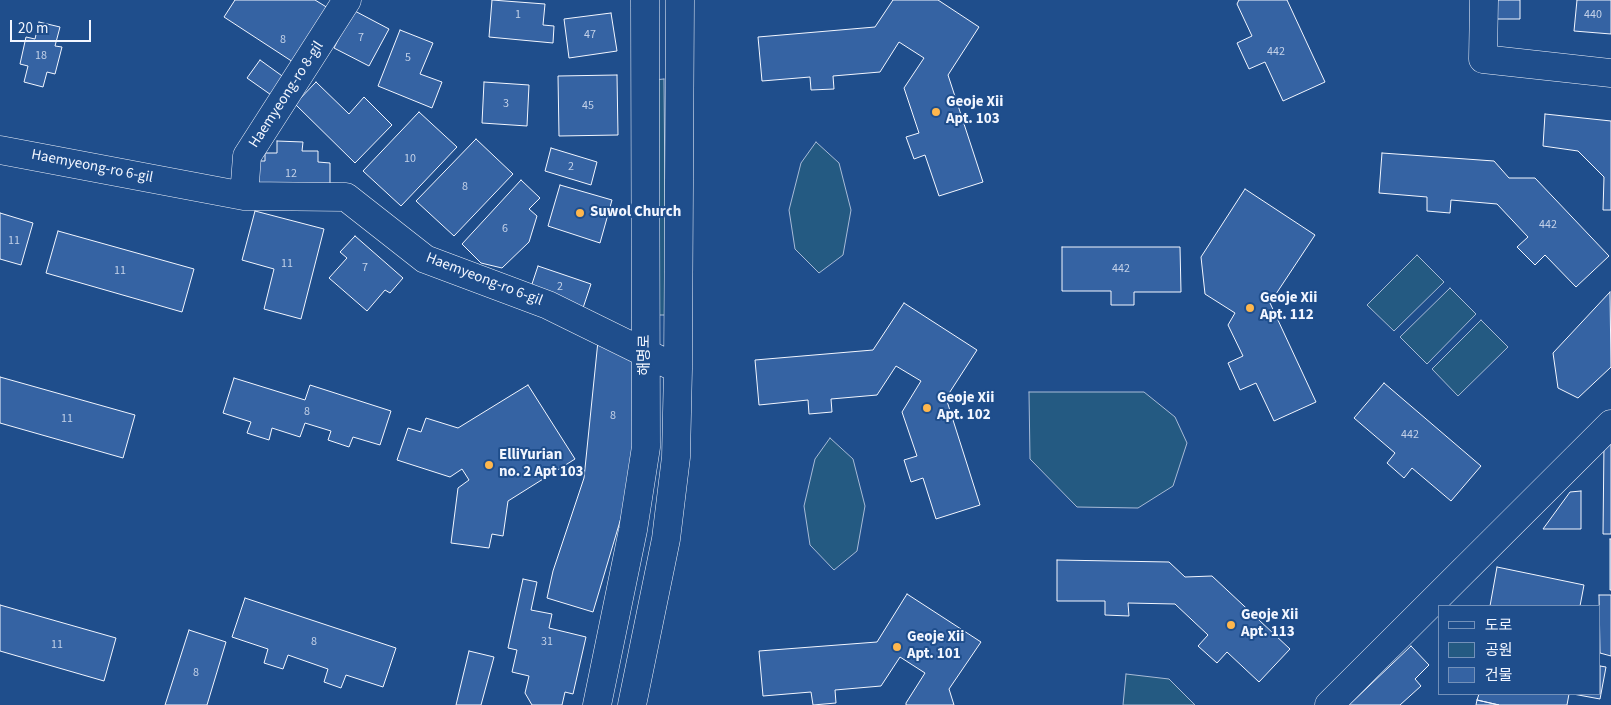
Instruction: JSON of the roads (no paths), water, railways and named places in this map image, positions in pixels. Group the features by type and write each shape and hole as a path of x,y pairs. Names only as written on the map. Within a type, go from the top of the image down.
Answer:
{"street":[{"name":"Haemyeong-ro 8-gil","path":"244,196 248,156 347,0"},
{"name":"해명로","path":"597,705 633,530 646,447 645,0"},
{"path":"632,705 666,539 676,457 680,0"},
{"path":"1484,0 1484,59 1611,73"},
{"name":"Haemyeong-ro 6-gil","path":"0,150 244,196 346,197 425,259 548,306 678,369"},
{"path":"1329,705 1611,424"}],"place":[{"name":"Geoje Xii Apt. 103","path":"936,112"},
{"name":"Suwol Church","path":"580,213"},
{"name":"Geoje Xii Apt. 112","path":"1250,308"},
{"name":"Geoje Xii Apt. 102","path":"927,408"},
{"name":"ElliYurian no. 2 Apt 103","path":"489,465"},
{"name":"Geoje Xii Apt. 113","path":"1231,625"},
{"name":"Geoje Xii Apt. 101","path":"897,647"}]}
